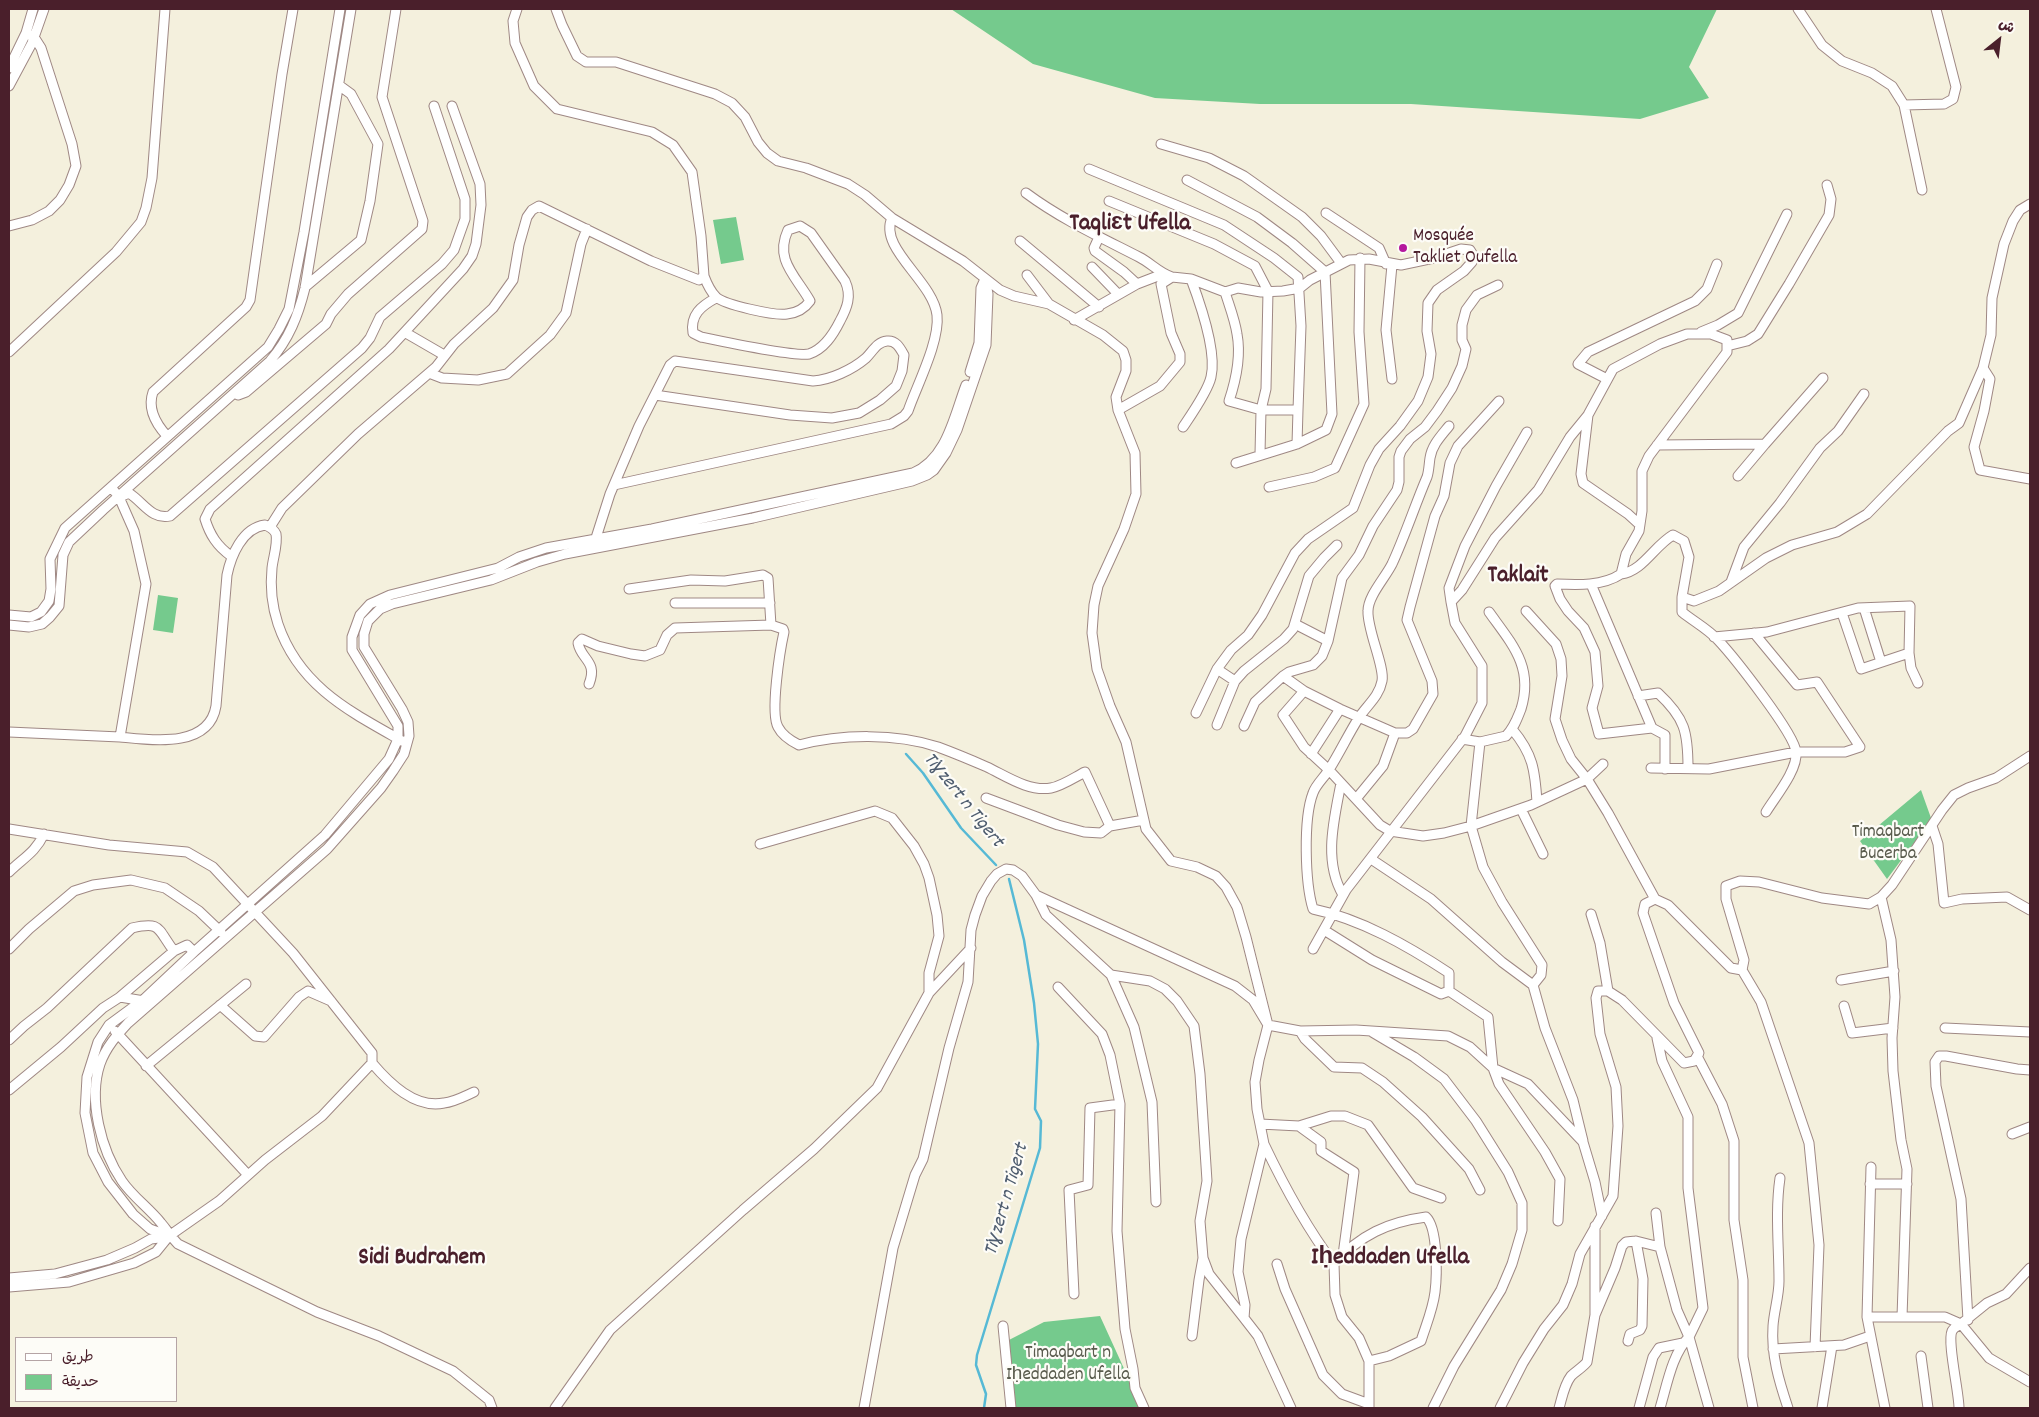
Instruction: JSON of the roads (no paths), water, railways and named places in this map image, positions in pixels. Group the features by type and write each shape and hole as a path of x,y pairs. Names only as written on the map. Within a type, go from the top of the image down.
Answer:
{"street":[{"path":"9,86 30,35 33,9"},
{"path":"9,68 44,9"},
{"path":"9,352 116,252 141,222 152,178 165,9"},
{"path":"167,436 159,427 152,412 151,398 153,392 246,307 250,300 276,112 293,9"},
{"path":"9,615 31,617 41,612 49,601 52,589 50,559 65,528 268,347 280,329 289,309 304,232 340,9"},
{"path":"9,625 29,627 42,624 50,617 59,606 63,555 69,542 279,351 296,321 305,288 340,86 351,9"},
{"path":"235,392 238,395 246,392 293,354 326,324 331,314 348,294 422,229 423,221 382,97 396,9"},
{"path":"517,9 513,22 515,43 534,86 557,109 652,132 673,145 692,172 702,236 704,276 716,298 739,307 787,314 806,308 810,301 784,260 783,242 788,230 800,226 811,233 845,281 849,289 850,298 838,326 822,348 802,355 701,337 693,333 691,324 696,313 716,298"},
{"path":"556,9 577,56 586,62 616,62 715,94 732,103 745,117 758,142 767,153 778,161 806,168 848,184 865,195 892,218 963,261 985,279 1014,296 1049,304 1102,335 1123,351 1126,360 1126,371 1116,397 1118,410 1134,453 1136,494 1124,529 1098,586 1094,605 1092,633 1097,669 1110,706 1126,742 1146,829 1171,861 1197,867 1216,876 1226,887 1237,907 1268,1026 1255,1082 1264,1144 1284,1186 1334,1264 1335,1295 1342,1318 1359,1338 1369,1361 1369,1406 1342,1394 1323,1375 1285,1288 1277,1264"},
{"path":"1798,9 1822,45 1842,61 1872,73 1892,86 1904,105 1922,190"},
{"path":"1904,105 1944,104 1953,99 1956,87 1936,9"},
{"path":"9,226 32,220 49,211 60,200 69,186 76,166 72,144 45,60 30,35"},
{"path":"305,288 361,240 370,201 378,144 351,94 340,86"},
{"path":"119,497 129,494 152,514 161,518 170,516 362,348 370,338 380,317 442,264 454,250 465,219 465,199 434,106"},
{"path":"231,556 220,548 210,532 206,519 210,509 406,332 410,325 464,269 472,256 476,244 481,205 480,184 452,106"},
{"path":"1161,144 1209,158 1244,176 1302,217 1321,236 1341,263"},
{"path":"1089,169 1224,225 1274,258 1298,277 1300,288 1301,363 1297,444"},
{"path":"1187,180 1257,217 1292,242 1325,272 1332,414 1326,430 1297,444 1236,463"},
{"path":"1727,346 1747,340 1758,334 1829,215 1831,200 1827,185"},
{"path":"1026,193 1052,212 1148,262 1166,278 1171,333 1180,354 1180,362 1160,386 1118,410"},
{"path":"1109,201 1214,244 1255,266 1268,291 1266,389 1261,410 1260,454"},
{"path":"1682,597 1694,601 1719,591 1766,558 1792,545 1837,532 1867,514 1948,432 1960,423 1983,368 1991,335 1992,298 2004,244 2013,221 2020,210 2030,204"},
{"path":"270,527 282,508 358,434 429,373 444,355 493,308 513,280 519,245 532,210 539,206 650,260 699,280 704,276"},
{"path":"1326,213 1379,248 1389,264 1386,330 1392,379"},
{"path":"1696,334 1718,325 1738,313 1786,214"},
{"path":"614,485 891,424 904,416 908,411 933,343 937,317 929,292 892,243 889,233 892,218"},
{"path":"429,373 442,378 478,380 501,376 507,374 550,335 566,313 581,244 587,228"},
{"path":"1099,237 1094,248 1095,252 1124,272 1137,284"},
{"path":"1020,241 1100,307"},
{"path":"1074,320 1100,307 1118,294 1126,292 1137,284 1166,278 1191,278 1225,292 1238,288 1268,291 1300,288 1341,263 1360,258 1389,264 1410,264 1461,249 1470,250 1473,255 1472,262 1464,271 1437,290 1428,303 1427,331 1431,354 1428,377 1418,401 1400,426 1379,449 1370,465 1354,508 1308,539 1295,553 1262,615 1248,635 1231,650 1217,669 1196,713"},
{"path":"1269,487 1314,476 1335,468 1364,404 1359,332 1360,258"},
{"path":"1607,379 1578,364 1588,352 1695,301 1707,289 1717,264"},
{"path":"1092,267 1118,294"},
{"path":"1027,275 1049,304"},
{"path":"1182,427 1211,377 1212,356 1206,325 1191,278"},
{"path":"169,1236 150,1230 133,1214 108,1182 93,1153 86,1113 87,1077 98,1042 110,1025 142,1000 325,835 382,770 389,759 398,739 398,726 352,650 352,637 360,615 370,604 390,594 498,568 519,557 546,548 652,530 883,480 913,473 928,465 944,442 979,344 981,288 985,279"},
{"path":"492,1408 489,1400 452,1371 379,1336 317,1312 178,1244 169,1236 162,1223 133,1196 114,1166 103,1138 96,1105 100,1064 111,1042 128,1023 327,849 381,788 404,754 409,736 408,722 402,708 364,647 364,634 368,621 380,609 392,604 491,580 537,562 592,549 753,518 912,481 927,475 941,461 950,444 986,345 988,294 985,279"},
{"path":"1244,726 1255,702 1283,676 1289,672 1313,665 1322,656 1328,641 1342,578 1359,555 1373,526 1397,490 1400,482 1399,457 1401,451 1410,439 1425,427 1437,411 1452,388 1462,366 1466,349 1462,340 1462,325 1466,310 1477,295 1498,285"},
{"path":"1225,292 1237,334 1238,360 1229,401 1261,410 1298,410"},
{"path":"406,332 444,355"},
{"path":"1451,602 1462,590 1484,552 1538,490 1570,437 1588,415 1613,370 1660,344 1687,334 1711,334 1727,340 1727,352 1649,456 1642,471 1639,531 1622,566 1621,574"},
{"path":"592,549 614,485 639,426 654,396 670,366 675,361 813,381 826,380 835,376 865,358 878,344 889,341 898,344 904,355 902,371 896,386 880,400 860,413 832,418 790,415 654,396"},
{"path":"1983,368 1990,379 1974,447 1980,470 2030,479"},
{"path":"1738,476 1823,378"},
{"path":"1731,582 1744,547 1780,504 1820,448 1838,431 1864,394"},
{"path":"1283,676 1304,691 1340,710 1395,733 1407,733 1413,729 1433,694 1432,682 1407,620 1434,516 1444,496 1450,463 1458,446 1499,401"},
{"path":"1588,415 1581,474 1583,483 1628,514 1640,526"},
{"path":"1449,991 1450,972 1416,952 1368,928 1333,913 1313,909 1307,867 1308,809 1313,791 1329,770 1360,717 1378,694 1383,679 1370,627 1368,611 1371,599 1392,564 1428,474 1430,456 1436,442 1450,426"},
{"path":"1313,949 1343,895 1462,739 1482,703 1482,666 1455,623 1449,588 1465,546 1496,486 1528,432"},
{"path":"1657,445 1765,444"},
{"path":"111,487 119,497 134,531 146,584 120,737"},
{"path":"9,732 148,740 178,738 200,731 214,715 227,575 231,556 239,543 254,529 259,526 270,527"},
{"path":"270,527 276,537 271,576 273,609 294,657 304,672 323,692 350,711 407,744"},
{"path":"1665,769 1665,735 1652,728 1599,734 1592,708 1598,686 1595,652 1584,628 1568,611 1555,586 1557,584 1591,584 1612,580 1637,567 1663,541 1673,536 1684,541 1689,557 1682,597 1682,612 1714,637 1774,712 1794,741 1796,752 1795,766 1766,812"},
{"path":"1217,725 1235,681 1244,671 1284,639 1296,624 1309,576 1337,545"},
{"path":"628,589 691,580 725,580 763,575 768,578 770,625"},
{"path":"1591,584 1652,728"},
{"path":"675,603 770,603"},
{"path":"1714,637 1767,632 1864,608 1910,606 1909,653 1911,668 1918,683"},
{"path":"1864,608 1880,662"},
{"path":"1526,611 1556,644 1561,659 1562,676 1555,719 1571,760 1586,779 1630,852 1655,899 1668,905 1731,968 1742,970"},
{"path":"1462,739 1480,742 1506,736 1517,719 1524,697 1525,674 1520,659 1513,646 1488,612"},
{"path":"1842,613 1861,669 1909,653"},
{"path":"1296,624 1328,641"},
{"path":"589,684 592,671 590,662 579,648 578,643 582,639 618,652 645,656 660,650 667,635 675,628 770,625 782,629 784,632 775,692 777,726 790,740 799,745 841,737 886,737 936,746 1028,786 1051,788 1086,772 1110,826"},
{"path":"1651,768 1709,769 1796,752 1845,752 1860,747 1817,682 1797,685 1754,633"},
{"path":"1217,669 1235,681"},
{"path":"1304,691 1283,715 1304,747 1329,770 1380,825 1390,831 1423,836 1472,826 1521,809 1586,779 1604,764"},
{"path":"1638,696 1658,693 1668,701 1685,726 1688,744 1688,768"},
{"path":"1311,754 1340,710"},
{"path":"1512,729 1524,744 1535,771 1537,802"},
{"path":"1356,799 1382,766 1395,733"},
{"path":"1480,742 1472,826 1483,867 1502,902 1542,965 1541,975 1533,985"},
{"path":"1815,1347 1819,1245 1809,1143 1761,1002 1742,970 1744,960 1726,899 1726,886 1740,881 1759,882 1822,898 1869,904 1881,897 1892,885 1954,795 1996,778 2030,756"},
{"path":"1341,783 1331,841 1335,882 1343,895"},
{"path":"986,798 1084,832 1101,833 1110,826 1144,820"},
{"path":"1521,809 1543,854"},
{"path":"760,844 875,811 892,818 914,846 924,864 937,915 939,936 929,973 929,993"},
{"path":"1932,826 1938,844 1944,903 1962,899 2007,897 2030,910"},
{"path":"9,829 109,845 187,852 213,867 293,953 372,1053 372,1063 389,1083 423,1102 444,1104 474,1092"},
{"path":"9,872 32,853 44,834"},
{"path":"1371,859 1431,899 1502,962 1533,985 1545,1028 1573,1100 1602,1216"},
{"path":"864,1408 893,1248 915,1175 923,1160 949,1048 968,982 971,930 982,896 997,874 1006,869 1013,870 1022,876 1036,895 1046,915 1111,975 1134,1027 1152,1102 1156,1202"},
{"path":"9,949 29,929 74,891 93,885 131,880 165,888 199,911 226,937"},
{"path":"1036,895 1235,986 1254,1000 1268,1026"},
{"path":"1881,897 1891,940 1894,971 1893,1071 1901,1140 1907,1169 1902,1317"},
{"path":"1500,1408 1508,1390 1544,1328 1562,1305 1572,1284 1580,1254 1613,1196 1618,1126 1616,1087 1600,1034 1596,998 1598,991 1608,991 1622,1000 1657,1038 1684,1063 1694,1061 1699,1053 1674,1003 1643,913 1645,904 1655,899"},
{"path":"1591,914 1600,943 1608,991"},
{"path":"9,1040 47,1008 132,928 148,924 158,928 174,951"},
{"path":"1324,930 1372,960 1441,994 1449,991"},
{"path":"9,1090 61,1047 103,1008 120,997 174,951 188,945 194,952"},
{"path":"555,1408 610,1330 814,1149 877,1088 929,993 971,948"},
{"path":"1841,980 1894,971"},
{"path":"1111,975 1150,981 1165,989 1178,1001 1194,1026 1200,1074 1207,1181 1200,1221 1203,1258 1192,1336"},
{"path":"146,1066 246,984"},
{"path":"1058,986 1102,1034 1110,1055 1120,1104 1117,1231 1124,1329 1133,1369 1135,1388 1144,1408"},
{"path":"220,1005 255,1036 264,1037 299,997 308,991 332,1001"},
{"path":"1449,991 1488,1017 1493,1068 1499,1084 1545,1152 1560,1179 1558,1221"},
{"path":"120,997 142,1000 152,1004"},
{"path":"1844,1006 1852,1033 1893,1028"},
{"path":"110,1025 248,1176"},
{"path":"1268,1026 1300,1031 1370,1031 1448,1036 1470,1047 1493,1068 1528,1084 1583,1142"},
{"path":"1945,1028 2030,1032"},
{"path":"1300,1031 1305,1039 1334,1067 1362,1068 1383,1082 1416,1111 1468,1169 1480,1190"},
{"path":"1370,1031 1414,1057 1444,1079 1476,1121 1508,1172 1522,1203 1522,1230 1512,1264 1501,1290 1454,1366 1433,1408"},
{"path":"1657,1038 1662,1061 1688,1117 1688,1188 1703,1308 1674,1362 1660,1408"},
{"path":"1697,1056 1722,1104 1734,1141 1734,1220 1743,1280 1743,1357 1753,1408"},
{"path":"2030,1070 1946,1056 1939,1056 1935,1062 1936,1086 1961,1199 1965,1322 1989,1358 2030,1382"},
{"path":"9,1287 68,1282 134,1263 156,1252 169,1236 219,1201 322,1116 372,1063"},
{"path":"1074,1294 1069,1190 1088,1185 1090,1108 1120,1104"},
{"path":"1260,1124 1299,1126 1331,1116 1345,1116 1368,1125 1413,1188 1441,1198"},
{"path":"1299,1126 1321,1142 1322,1150 1354,1172 1343,1254"},
{"path":"2012,1134 2030,1127"},
{"path":"1244,1318 1245,1305 1238,1272 1241,1239 1264,1144"},
{"path":"1871,1167 1867,1317 1886,1408"},
{"path":"1780,1178 1777,1196 1779,1289 1773,1325 1773,1349 1778,1378 1788,1408"},
{"path":"1870,1184 1907,1184"},
{"path":"1656,1213 1660,1247 1677,1310 1709,1408"},
{"path":"1334,1264 1343,1254 1381,1228 1416,1218 1426,1217 1430,1221 1434,1243 1435,1293 1421,1341 1389,1356 1369,1361"},
{"path":"1559,1408 1572,1374 1587,1362 1595,1315 1595,1226"},
{"path":"9,1278 55,1274 82,1267 107,1260 151,1239 169,1236"},
{"path":"1595,1315 1622,1246 1626,1242 1636,1241 1660,1247"},
{"path":"1628,1342 1629,1335 1640,1330 1642,1326 1643,1279 1636,1241"},
{"path":"1203,1258 1209,1274 1262,1344 1291,1408"},
{"path":"1959,1408 1953,1366 1951,1333 1954,1328 1965,1322 1987,1303 2006,1294 2030,1270"},
{"path":"1867,1317 1945,1317 1965,1322"},
{"path":"1003,1326 1011,1408"},
{"path":"1773,1349 1844,1345 1870,1336"},
{"path":"1639,1408 1653,1357 1659,1348 1686,1340"},
{"path":"1822,1408 1832,1346"},
{"path":"1921,1356 1928,1408"}],"waterway":[{"name":"Tiɣzert n Tigert","path":"906,754 923,773 961,828 996,865"},
{"name":"Tiɣzert n Tigert","path":"984,1408 986,1394 976,1365 977,1355 1040,1148 1041,1121 1035,1109 1038,1044 1034,1003 1024,940 1009,879"}],"place":[{"name":"Mosquée Takliet Oufella","path":"1403,248"}],"district":[{"name":"Taqliɛt Ufella","path":"1130,226"},
{"name":"Taklait","path":"1518,578"},
{"name":"Sidi Budrahem","path":"422,1260"},
{"name":"Iḥeddaden Ufella","path":"1390,1260"}],"park label":[{"name":"Timaqbart Bucerba","path":"1888,844"},
{"name":"Timaqbart n Iḥeddaden Ufella","path":"1068,1365"}]}
